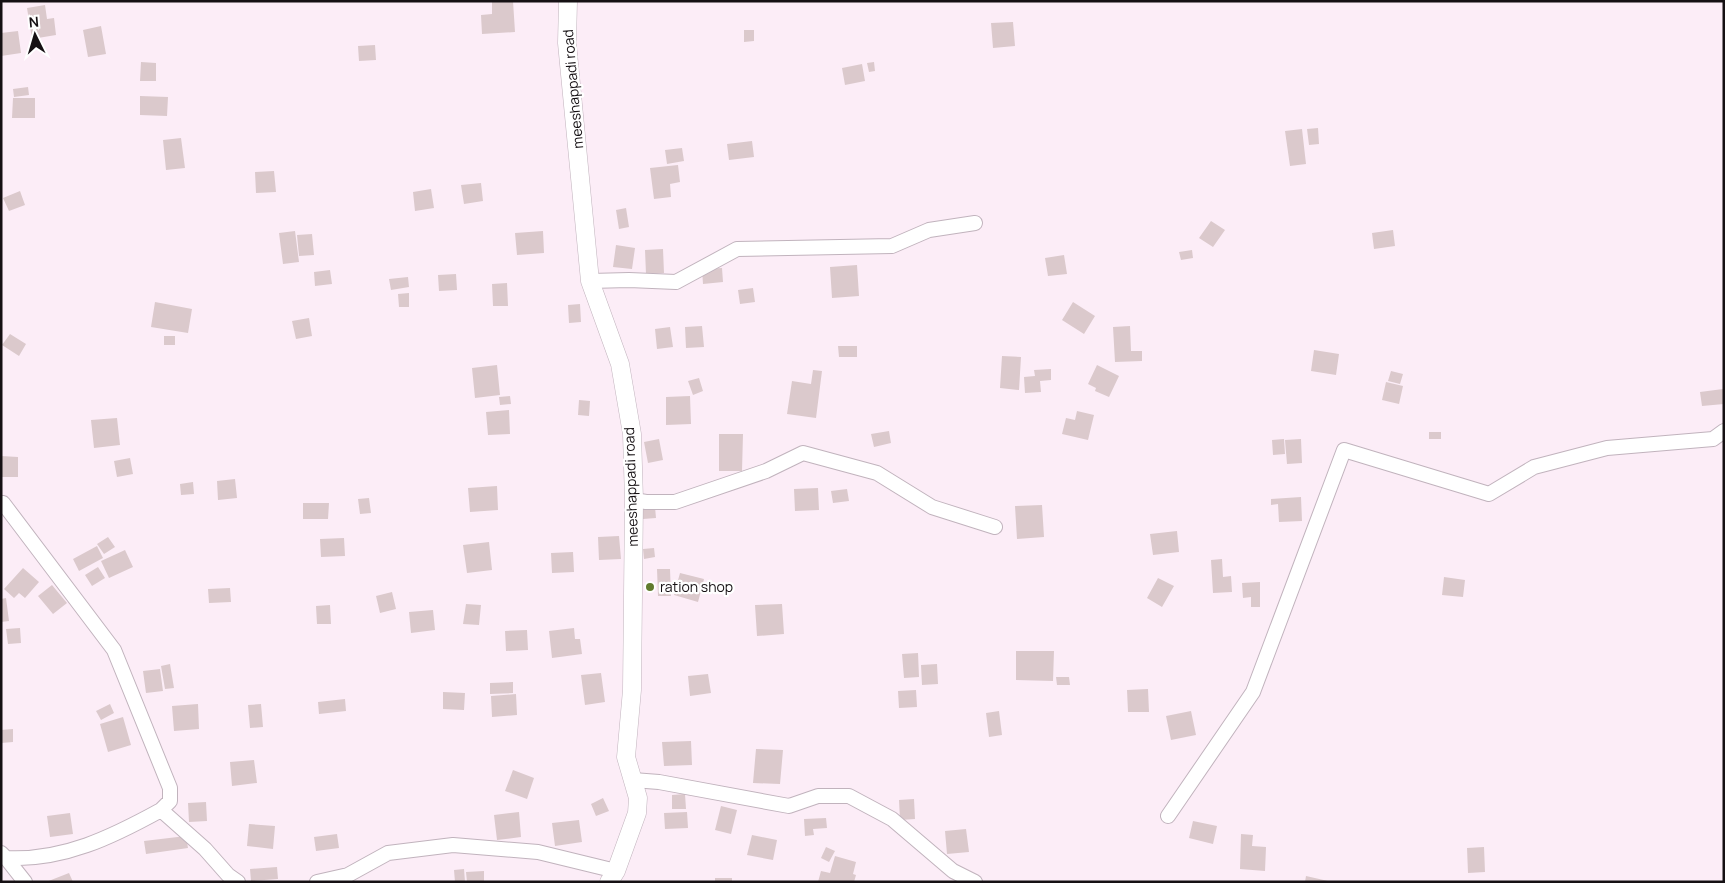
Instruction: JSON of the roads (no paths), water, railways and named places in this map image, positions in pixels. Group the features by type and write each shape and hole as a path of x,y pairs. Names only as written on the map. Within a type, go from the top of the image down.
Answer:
{"street":[{"name":"meeshappadi road","path":"568,1 567,43 590,281 620,364 632,434 634,500 632,690 626,757 638,798 636,813 612,876"},
{"path":"590,281 676,282 737,249 892,246 928,230 975,223"},
{"path":"1168,816 1253,692 1344,450 1489,494 1534,467 1607,448 1713,439 1724,431"},
{"path":"634,500 675,502 766,471 803,453 877,473 932,507 996,527"},
{"path":"3,503 114,650 170,788 170,801 161,810 117,834 89,846 31,858 4,855"},
{"path":"633,780 659,782 789,806 818,796 849,796 892,819 953,871 975,882"},
{"path":"161,810 205,849 228,875 238,882"},
{"path":"317,882 348,875 388,853 453,845 538,852 612,876"},
{"path":"4,855 25,882"}],"place":[{"name":"ration shop","path":"650,587"}]}
